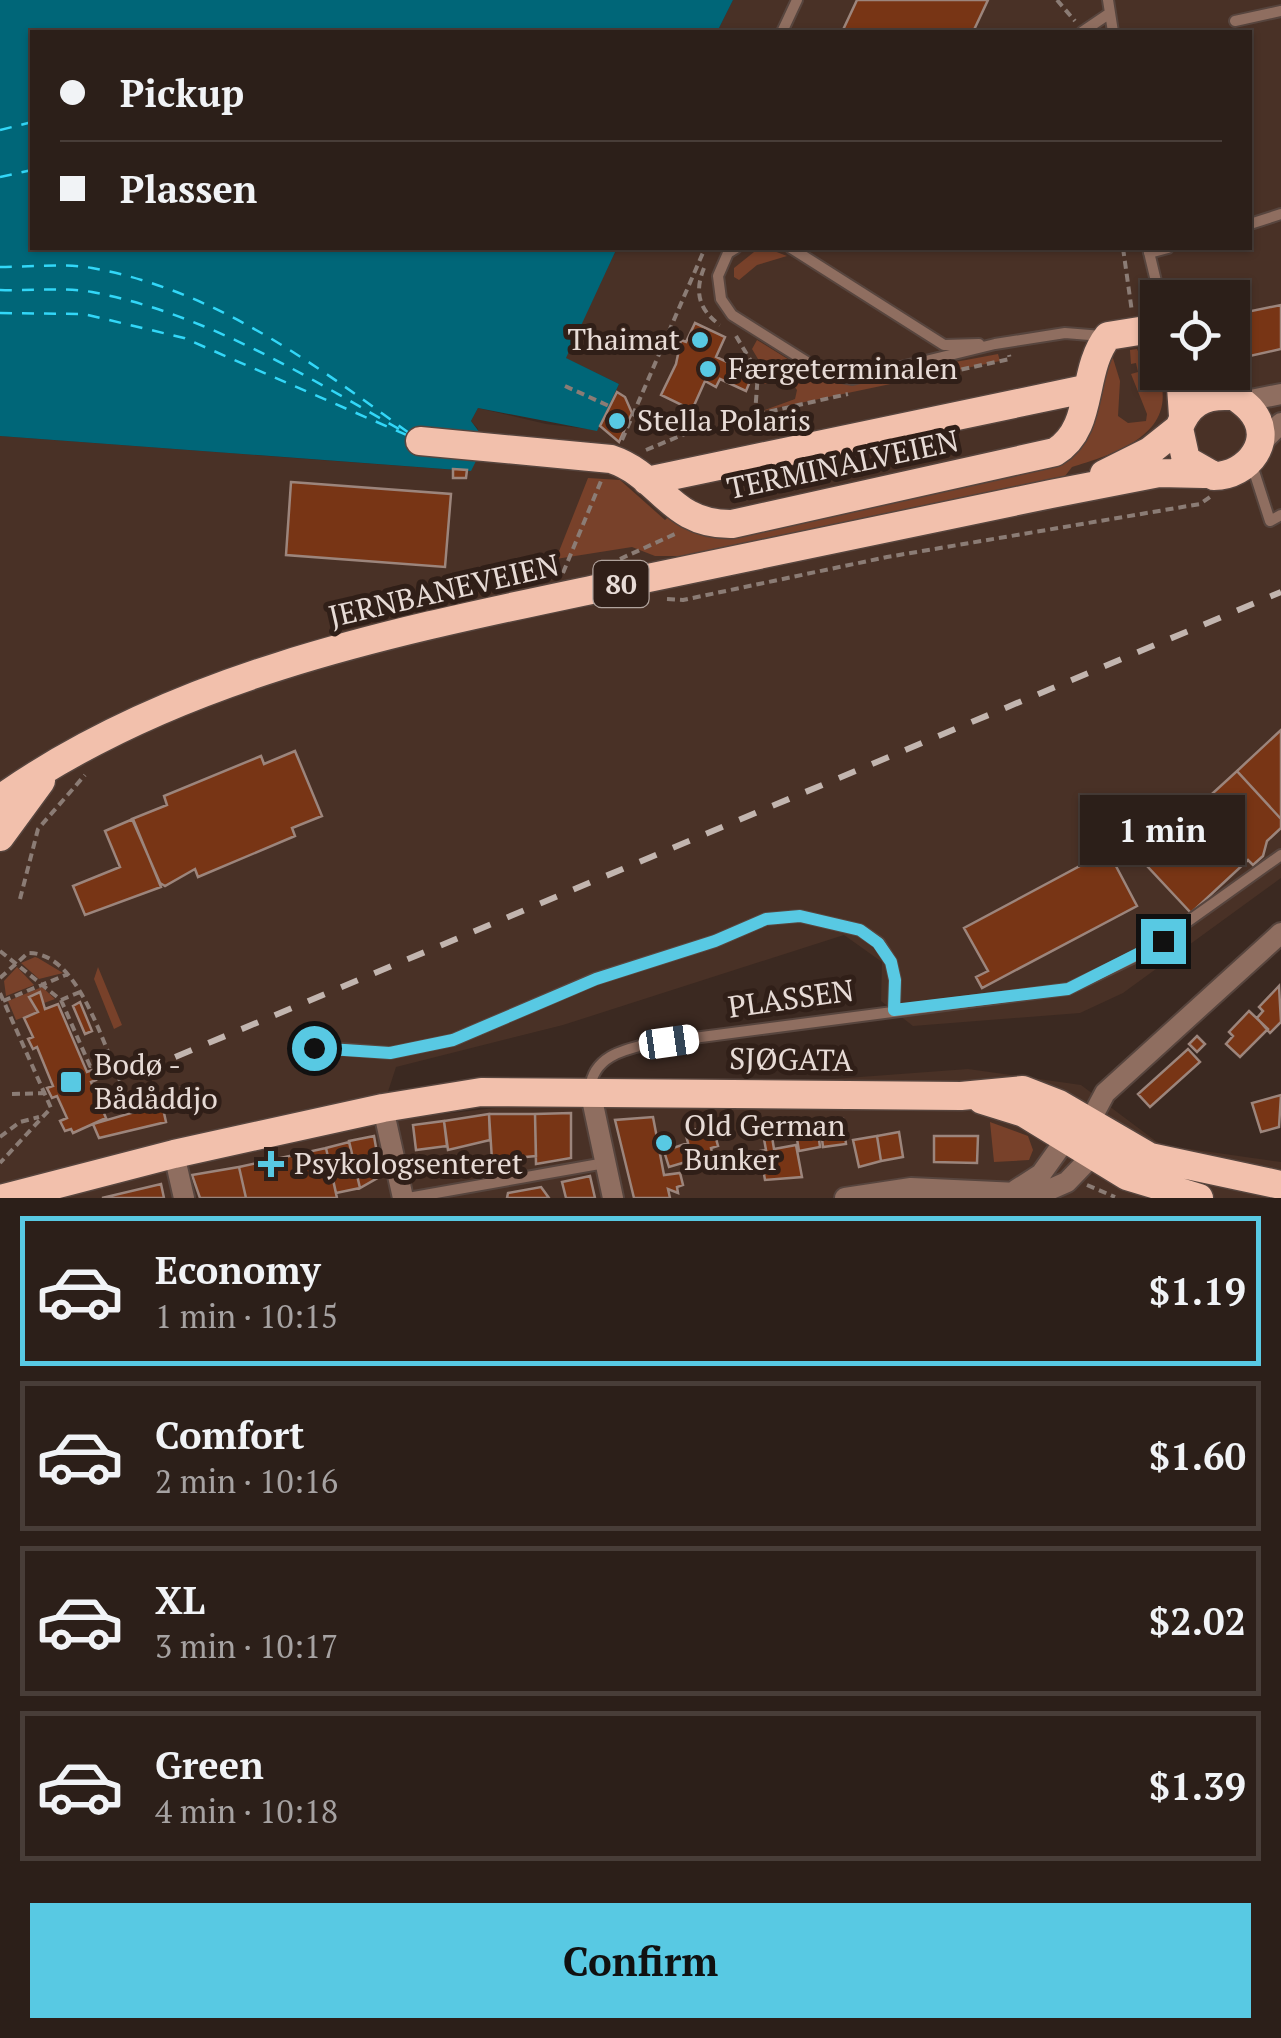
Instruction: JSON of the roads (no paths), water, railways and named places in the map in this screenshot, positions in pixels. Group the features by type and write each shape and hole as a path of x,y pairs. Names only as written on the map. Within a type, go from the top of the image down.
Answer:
{"highway":[{"path":"1108,336 1140,331"},
{"name":"TERMINALVEIEN","path":"420,441 611,459 647,481 683,514 732,524 1042,456 1067,445 1078,430 1094,358 1108,336"},
{"path":"647,481 1085,390"},
{"path":"1180,390 1186,460 1207,485"},
{"path":"1226,390 1259,425 1255,453"},
{"name":"JERNBANEVEIEN","path":"1051,494 1131,462 1181,422 1202,399 1235,399"},
{"name":"JERNBANEVEIEN","path":"0,799 100,740 164,710 323,652 434,622 1159,473 1207,485 1235,474 1255,453"},
{"name":"JERNBANEVEIEN","path":"0,837 47,772"},
{"name":"SJØGATA","path":"12,1193 383,1108 481,1092 590,1090 960,1096 1023,1090 1090,1121 1150,1157 1281,1185"},
{"name":"SJØGATA","path":"960,1096 1024,1112 1066,1139 1087,1169 1199,1198"}],"street":[{"name":"JERNBANEVEIEN","path":"1235,399 1281,394"},
{"name":"JERNBANEVEIEN","path":"1255,453 1281,424"},
{"path":"1016,1190 1041,1174 1066,1139 1090,1121 1106,1093 1281,933"},
{"path":"590,1090 613,1198"},
{"path":"383,1108 406,1198"},
{"path":"845,1198 911,1188 1040,1194 1087,1169 1090,1121"},
{"path":"174,1154 184,1198"}],"lane":[{"path":"783,30 797,0"},
{"path":"1108,0 1113,30"},
{"path":"1235,21 1281,11"},
{"path":"1085,30 1110,13"},
{"path":"1252,223 1281,214"},
{"path":"727,250 718,285 732,315 826,374 852,379 995,344 1065,333 1108,336"},
{"path":"794,250 944,345 995,344"},
{"path":"1149,250 1156,280"},
{"path":"1255,453 1276,518"},
{"name":"PLASSEN","path":"590,1090 601,1063 628,1048 894,1010 1043,994 1092,980 1180,930 1281,855"},
{"path":"314,1048 366,1054 434,1044 486,1028 596,979 715,941 766,919 800,916 860,930 878,943 891,962 894,1010"},
{"path":"406,1198 605,1162"}],"water":[{"path":"0,0 733,0 718,30 30,30 30,250 616,250 566,358 619,384 597,431 478,408 471,421 480,433 478,457 471,471 0,436"}],"railway":[{"path":"142,1071 1281,592"}],"place":[{"name":"Thaimat","path":"700,340"},
{"name":"Færgeterminalen","path":"708,369"},
{"name":"Stella Polaris","path":"617,421"},
{"name":"Bodø - Bådåddjo","path":"71,1082"},
{"name":"Old German Bunker","path":"664,1143"},
{"name":"Psykologsenteret","path":"271,1164"}]}
